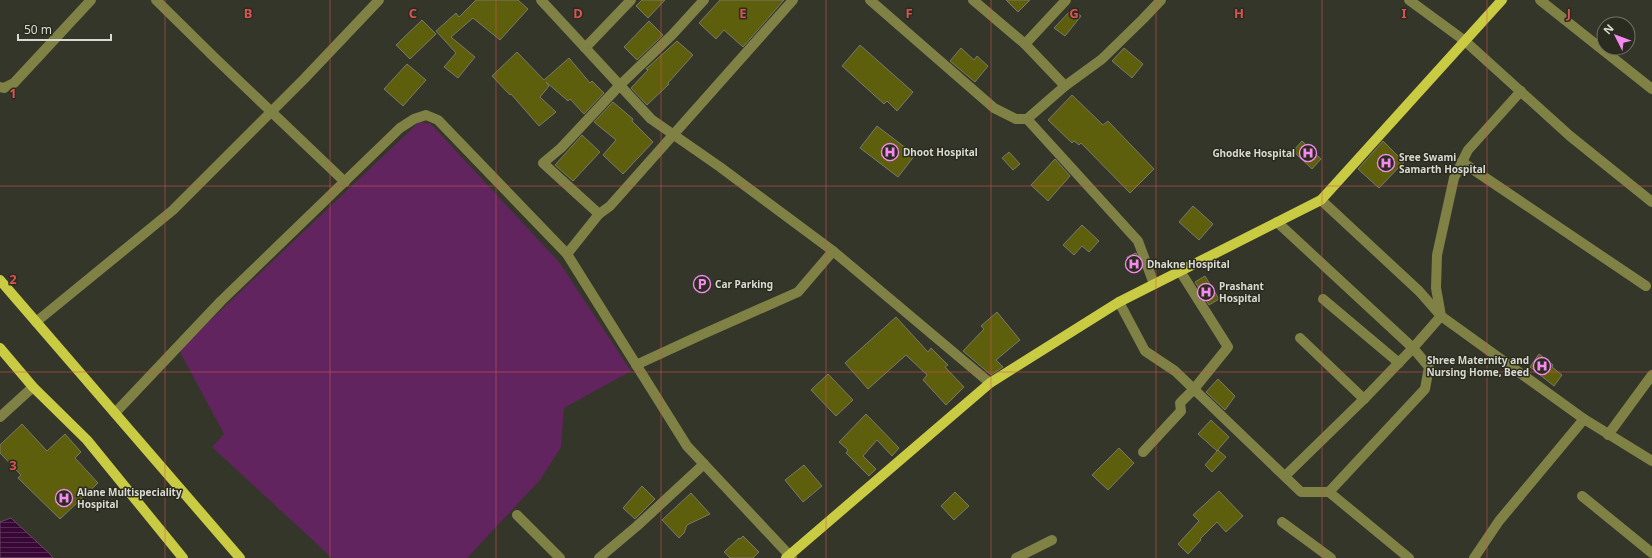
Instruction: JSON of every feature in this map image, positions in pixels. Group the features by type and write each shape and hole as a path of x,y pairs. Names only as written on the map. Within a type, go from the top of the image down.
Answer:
{"main road":[{"path":"789,557 990,383 1119,302 1321,200 1502,0"},
{"path":"0,280 240,558"},
{"path":"0,348 33,387 87,440 183,558"}],"street":[{"path":"0,87 4,88 14,84 91,0"},
{"path":"156,0 345,182"},
{"path":"36,322 174,210 379,0"},
{"path":"541,0 651,119 720,167 832,251 990,383"},
{"path":"585,48 631,0"},
{"path":"599,214 543,163 561,148 620,85 672,35 704,0"},
{"path":"567,254 599,214 610,206 793,0"},
{"path":"870,0 994,108 1016,119 1028,119 1065,86 1102,59 1160,0"},
{"path":"973,0 1025,44 1065,86"},
{"path":"1025,44 1066,0"},
{"path":"1409,0 1465,41 1570,136 1652,202"},
{"path":"1540,0 1652,89"},
{"path":"1441,316 1436,288 1437,255 1454,178 1468,150 1521,91"},
{"path":"115,413 221,301 400,128 414,119 426,114 438,120 567,254 687,446 789,557"},
{"path":"1028,119 1138,241 1154,284"},
{"path":"1462,162 1646,286"},
{"path":"1321,200 1419,291 1441,316 1584,419 1652,462"},
{"path":"1277,222 1413,348 1429,367 1425,389 1329,492"},
{"path":"636,365 701,334 798,292 832,251"},
{"path":"1143,452 1181,411 1180,403 1194,389 1228,347 1180,271"},
{"path":"1323,299 1399,363"},
{"path":"1119,302 1145,351 1175,371 1301,492 1329,492 1409,558"},
{"path":"1285,476 1399,363 1441,316"},
{"path":"1300,338 1364,398"},
{"path":"1608,435 1652,376"},
{"path":"0,417 33,387"},
{"path":"1476,557 1499,520 1584,419"},
{"path":"599,558 637,526 704,464"},
{"path":"1582,496 1652,553"},
{"path":"517,515 560,558"},
{"path":"1282,522 1331,558"},
{"path":"1016,558 1052,540"}],"shaded area":[{"path":"419,122 431,124 559,262 631,371 564,408 561,447 540,480 467,558 332,558 212,447 224,434 179,350"},
{"path":"11,518 53,558 0,558 0,522"}],"building":[{"path":"476,0 518,0 528,9 500,40 473,18 451,37 475,57 458,78 444,67 456,53 436,31 456,13 459,17"},
{"path":"642,0 665,0 648,18 636,6"},
{"path":"720,0 784,0 743,47 724,30 716,39 699,23"},
{"path":"1006,0 1030,0 1018,12"},
{"path":"1072,9 1081,16 1065,36 1054,28"},
{"path":"422,20 436,34 410,59 396,45"},
{"path":"649,21 663,35 637,60 624,47"},
{"path":"677,41 693,55 668,83 669,84 647,105 631,88 648,70 646,69"},
{"path":"860,45 913,92 897,111 887,101 884,104 842,66"},
{"path":"961,48 974,60 977,56 988,66 975,82 950,61"},
{"path":"1124,48 1143,64 1132,78 1112,61"},
{"path":"517,52 544,80 569,58 590,83 592,81 604,93 584,114 570,99 568,101 546,82 549,86 540,97 556,112 539,126 511,94 510,95 492,76"},
{"path":"407,64 426,80 403,106 384,89"},
{"path":"1072,95 1103,125 1108,121 1154,169 1130,193 1081,143 1079,145 1074,141 1072,143 1048,120"},
{"path":"613,102 633,119 632,121 653,142 623,174 603,155 616,140 594,122"},
{"path":"877,126 915,155 898,177 860,148"},
{"path":"582,135 600,152 573,181 555,165"},
{"path":"1302,141 1321,159 1312,169 1293,151"},
{"path":"1383,141 1404,162 1379,188 1358,169"},
{"path":"1009,152 1020,164 1013,170 1002,158"},
{"path":"1055,159 1070,176 1048,201 1031,185"},
{"path":"1193,206 1213,224 1199,240 1179,222"},
{"path":"1082,225 1099,241 1089,252 1082,246 1074,255 1063,245"},
{"path":"1136,253 1141,267 1132,271 1127,257"},
{"path":"1205,276 1219,299 1209,305 1195,282"},
{"path":"997,312 1020,340 996,360 1003,367 991,375 963,351 984,329 981,326"},
{"path":"896,317 928,352 931,348 948,365 945,367 964,387 946,405 923,380 927,375 906,355 868,389 845,363"},
{"path":"1539,354 1553,365 1552,367 1562,375 1554,386 1530,367"},
{"path":"828,374 853,400 836,416 811,390"},
{"path":"1218,379 1235,396 1225,410 1206,392"},
{"path":"866,414 899,448 892,456 877,440 863,456 876,469 869,476 846,453 848,450 839,442"},
{"path":"1211,420 1229,437 1217,451 1198,434"},
{"path":"22,424 47,451 65,434 81,452 75,458 98,483 60,519 18,478 21,475 0,453 0,445"},
{"path":"1119,448 1134,463 1108,490 1092,475"},
{"path":"1218,450 1226,457 1212,472 1205,465"},
{"path":"804,465 822,486 803,502 785,480"},
{"path":"642,486 655,499 635,519 623,508"},
{"path":"1219,491 1243,516 1226,532 1217,522 1188,554 1178,544 1199,521 1193,515"},
{"path":"955,492 969,506 954,520 941,506"},
{"path":"691,493 710,514 687,525 684,533 679,538 662,520"},
{"path":"743,536 759,552 753,558 730,558 724,552"}],"place":[{"name":"Dhoot Hospital","path":"890,152"},
{"name":"Ghodke Hospital","path":"1308,153"},
{"name":"Sree Swami Samarth Hospital","path":"1386,163"},
{"name":"Dhakne Hospital","path":"1134,264"},
{"name":"Car Parking","path":"702,284"},
{"name":"Prashant Hospital","path":"1206,292"},
{"name":"Shree Maternity and Nursing Home, Beed","path":"1542,366"},
{"name":"Alane Multispeciality Hospital","path":"64,498"}]}
